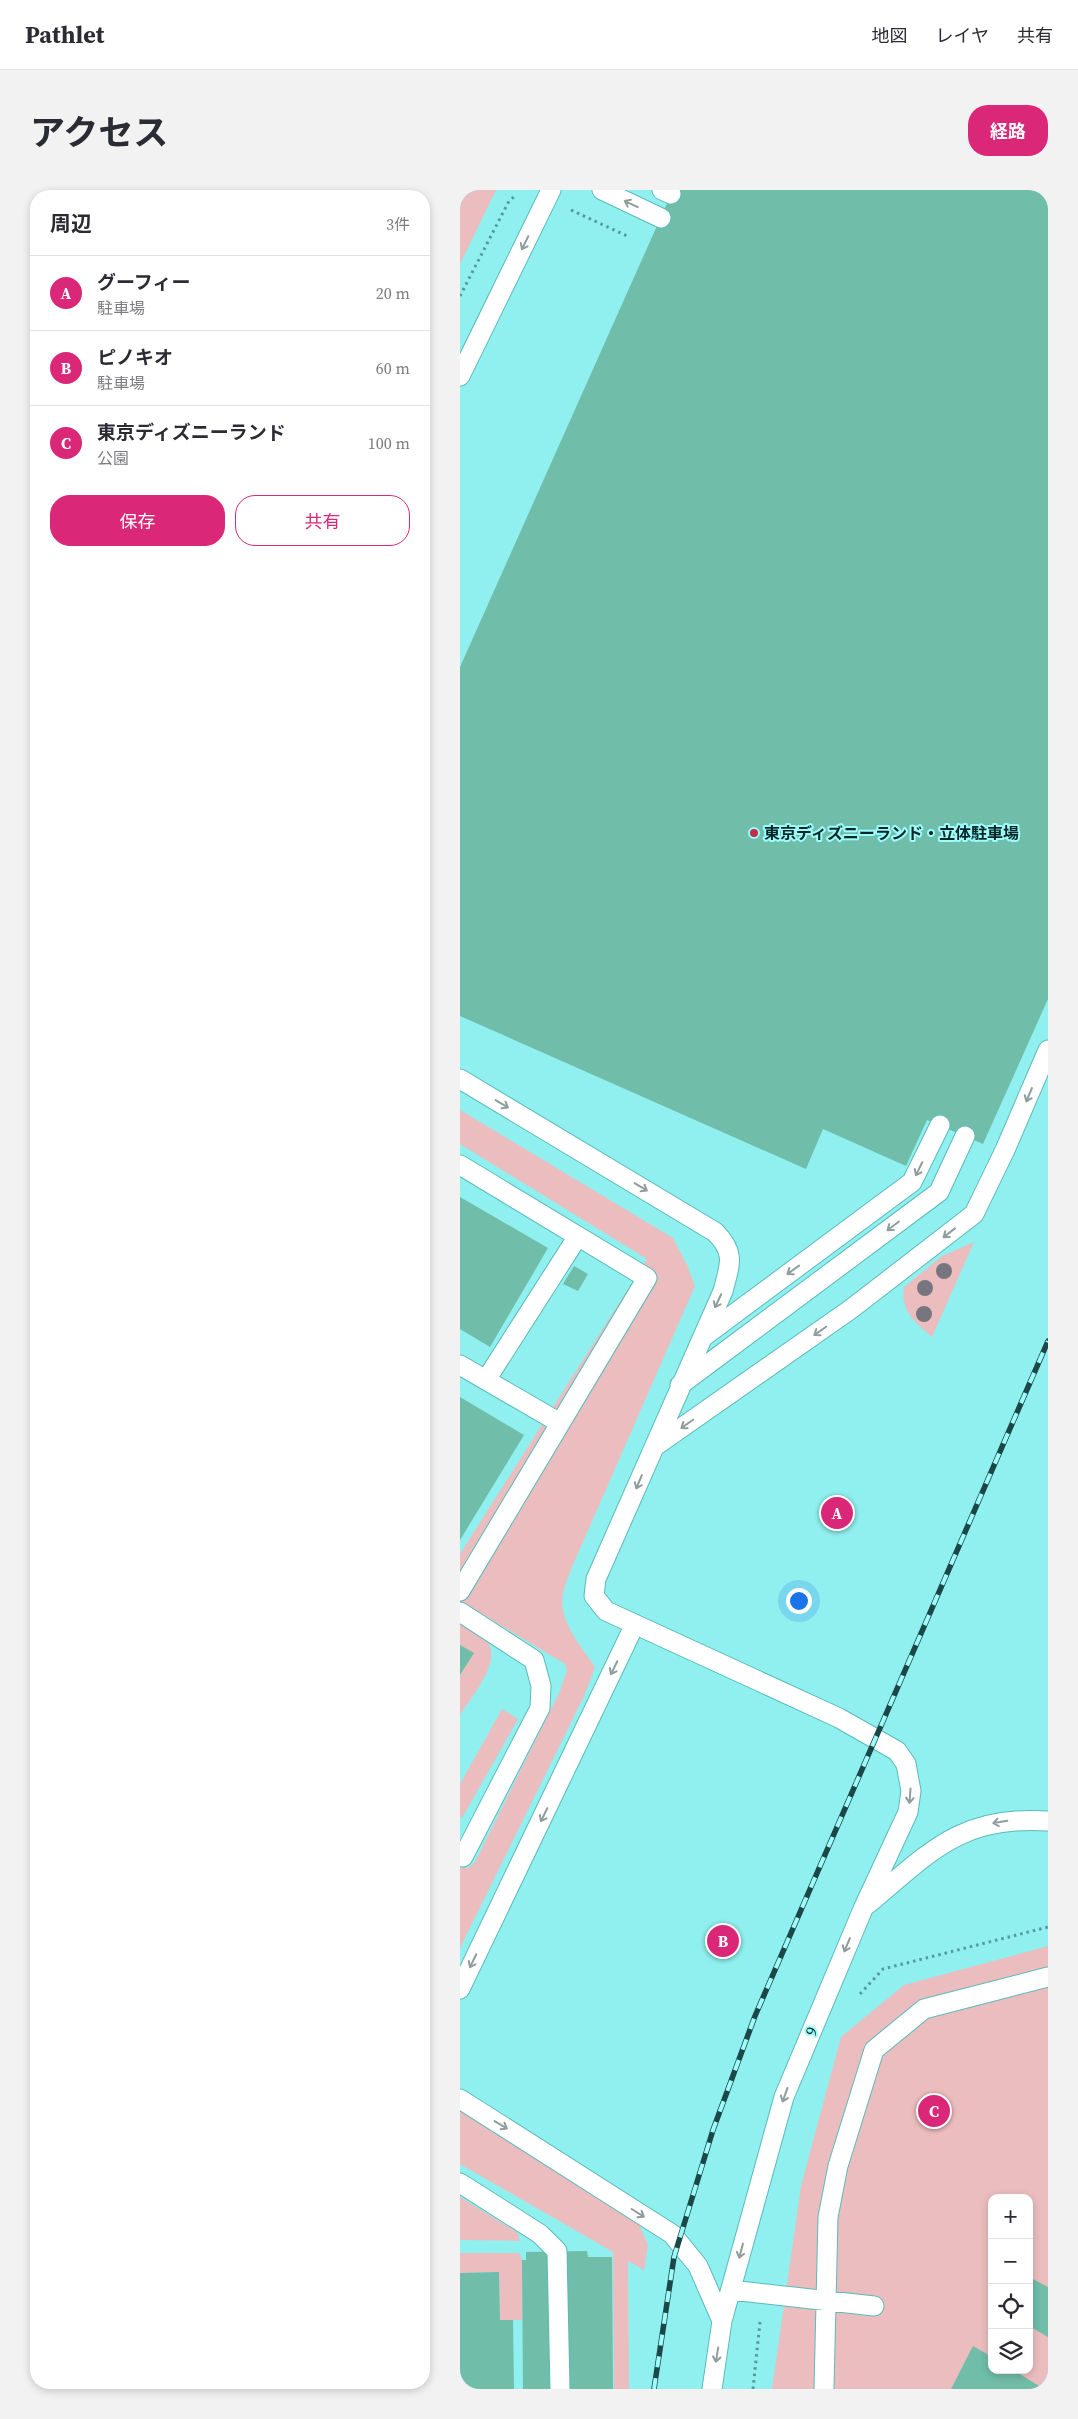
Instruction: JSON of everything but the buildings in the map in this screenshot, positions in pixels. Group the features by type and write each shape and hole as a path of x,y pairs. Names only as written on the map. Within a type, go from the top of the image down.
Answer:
{"lane":[{"path":"602,190 661,218"},
{"path":"460,376 549,195"},
{"path":"654,1447 851,1310 974,1214 1005,1150 1048,1050"},
{"path":"460,1079 715,1232 728,1245 730,1267 723,1291 596,1579 594,1596 606,1611 635,1624 460,1989"},
{"path":"701,1338 912,1182 940,1125"},
{"path":"680,1386 939,1192 965,1136"},
{"path":"460,1164 647,1278 460,1591"},
{"path":"486,1380 578,1236"},
{"path":"460,1365 560,1423"},
{"path":"460,1612 534,1660 542,1686 540,1708 463,1857 460,1856"},
{"name":"9","path":"635,1624 852,1725 897,1751 906,1764 911,1791 908,1812 862,1909 784,2097 722,2321 712,2389"},
{"path":"862,1909 934,1848 959,1834 984,1825 1013,1820 1048,1821"},
{"path":"824,2389 828,2217 838,2166 874,2050 924,2009 1048,1977"},
{"path":"460,2099 672,2234 698,2266 722,2321"},
{"path":"460,2183 540,2234 557,2251 560,2389"},
{"path":"731,2290 874,2306"}],"path":[{"path":"549,195 631,238"},
{"path":"460,296 509,201 516,196"}],"shaded area":[{"path":"466,190 496,190 460,264 460,203"},
{"path":"460,1110 673,1238 695,1286 572,1567 563,1593 562,1603 567,1623 595,1667 585,1694 460,1948 460,1867 468,1868 475,1862 560,1691 567,1670 565,1664 460,1601 460,1554 647,1259 460,1144"},
{"path":"974,1242 932,1337 910,1315 904,1303 904,1287 942,1256"},
{"path":"460,1623 483,1637 489,1645 491,1655 485,1676 460,1715 460,1675 473,1653 460,1645"},
{"path":"502,1709 518,1719 462,1818 460,1817 460,1784"},
{"path":"1048,1946 1048,2389 772,2389 801,2186 841,2037 904,1985"},
{"path":"460,2105 639,2224 648,2245 644,2270 628,2261 629,2389 614,2389 613,2252 460,2164"},
{"path":"460,2197 517,2232 520,2241 460,2240"},
{"path":"460,2253 519,2253 522,2260 522,2320 500,2320 499,2272 460,2273"}],"railway":[{"path":"654,2389 674,2257 713,2130 755,2016 1048,1341"}],"place":[{"name":"東京ディズニーランド・立体駐車場","path":"754,833"},
{"name":"グーフィー","path":"837,1513"},
{"name":"ピノキオ","path":"723,1941"},
{"name":"東京ディズニーランド","path":"934,2111"}]}
